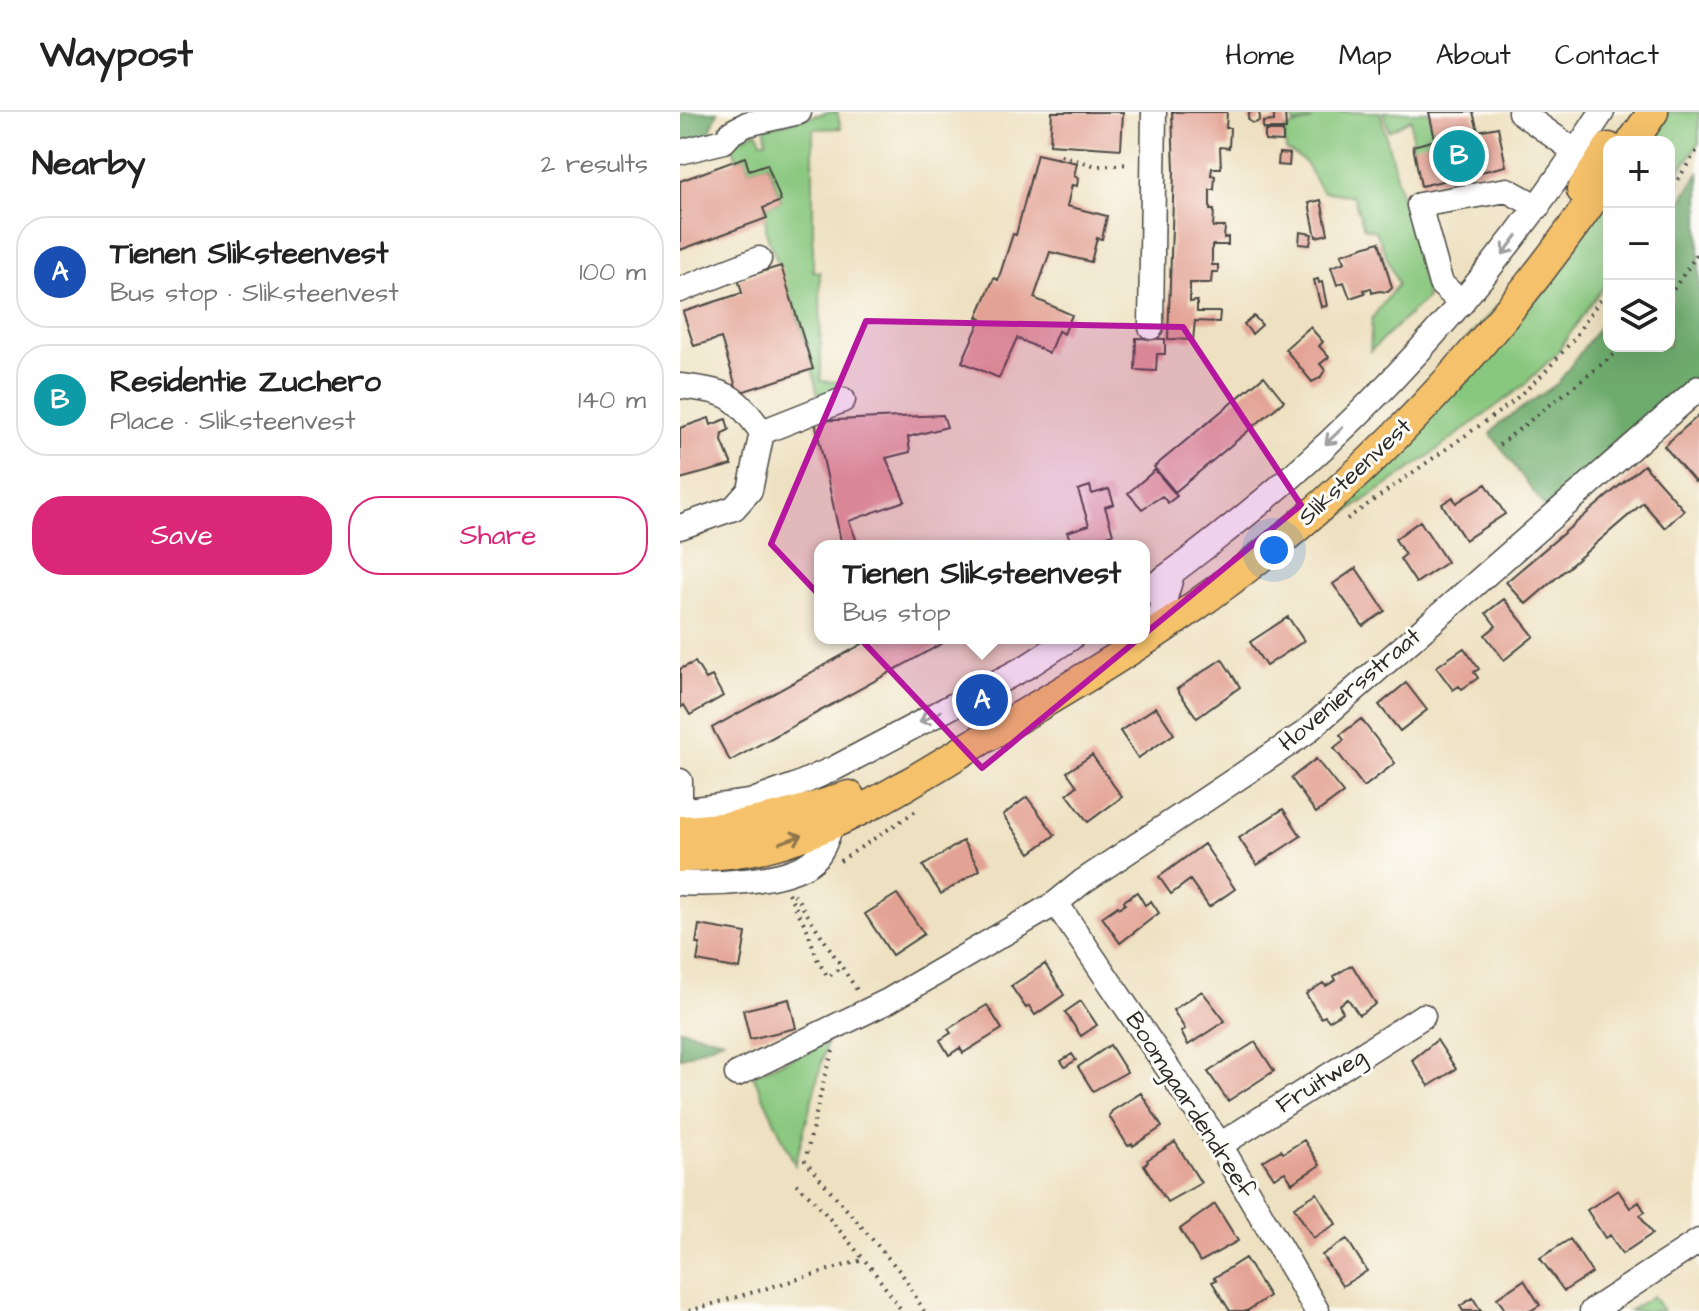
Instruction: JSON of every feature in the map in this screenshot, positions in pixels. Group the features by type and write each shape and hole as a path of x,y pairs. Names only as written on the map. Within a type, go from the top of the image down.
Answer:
{"main road":[{"path":"1617,136 1632,112"},
{"path":"1636,136 1653,112"},
{"name":"Sliksteenvest","path":"1150,609 1261,539 1312,497 1393,421 1446,365 1535,258 1603,157"},
{"name":"Sliksteenvest","path":"1150,637 1193,608 1281,540 1351,480 1447,384 1525,293 1603,184"},
{"path":"680,857 691,828 780,819 873,785 1113,644"},
{"name":"Sliksteenvest","path":"691,828 775,845 832,823 859,811 952,757 1139,644"}],"street":[{"path":"680,152 724,141 732,132 747,124 799,112"},
{"path":"1151,327 1154,112"},
{"path":"1520,112 1576,152"},
{"name":"Sliksteenvest","path":"1150,608 1172,574 1294,476 1417,356 1538,207 1602,112"},
{"path":"1462,303 1441,284 1419,205 1507,190 1538,207"},
{"path":"680,290 759,259"},
{"path":"680,386 719,391 740,403 762,432 750,490 734,508 680,527"},
{"name":"Hoveniersstraat","path":"737,1074 879,1005 1056,903 1082,882 1305,733 1699,388"},
{"path":"762,432 843,400"},
{"path":"680,781 691,828 835,768 1028,666 1062,644"},
{"path":"680,883 740,882 786,872 811,862 821,849 832,823"},
{"name":"Boomgaardendreef","path":"1056,903 1220,1145 1317,1311"},
{"name":"Fruitweg","path":"1220,1145 1423,1016"},
{"path":"1592,1311 1699,1241"}],"path":[{"path":"1675,184 1699,147"},
{"path":"1057,159 1058,154 1096,166 1130,164"},
{"path":"1675,287 1699,251"},
{"path":"1499,445 1617,352"},
{"path":"842,967 828,977 818,961 786,884 842,967 879,1005"},
{"path":"835,1047 826,1071 805,1161 902,1274 924,1311"},
{"path":"796,1184 813,1199 902,1311"},
{"path":"689,1311 863,1260"}],"highlighted area":[{"path":"866,321 1183,327 1301,505 982,768 771,544"}],"green space":[{"path":"683,112 718,112 706,140 680,146 680,116"},
{"path":"837,112 841,128 813,129 813,271 820,272 821,381 837,382 838,390 818,397 804,337 767,235 763,208 781,201 768,164 749,170 745,158 737,160 732,143 757,131 761,141 766,141 765,128"},
{"path":"1292,112 1380,112 1427,298 1370,351 1372,318 1398,284 1376,231 1364,228 1353,196 1322,191 1303,160 1286,150 1284,129 1313,120 1294,124"},
{"path":"1383,112 1429,112 1437,148 1413,153 1411,119 1389,131"},
{"path":"1659,112 1699,112 1699,143 1675,177 1675,136 1643,136"},
{"path":"1699,173 1699,372 1547,510 1491,434 1499,424 1558,383 1603,321 1603,352 1675,352 1675,210"},
{"path":"1603,192 1603,287 1555,355 1523,386 1422,461 1175,630 1256,568"},
{"path":"680,1029 723,1040 680,1058"},
{"path":"827,1042 795,1165 753,1075"},
{"path":"1653,1296 1663,1311 1629,1311"}],"building":[{"path":"1052,112 1123,112 1121,149 1050,144"},
{"path":"1172,112 1227,112 1226,128 1230,128 1229,148 1220,147 1221,168 1212,168 1214,190 1210,190 1213,227 1225,227 1224,238 1228,237 1228,245 1212,245 1212,265 1218,265 1218,272 1212,272 1211,283 1190,283 1190,302 1197,301 1197,312 1220,312 1219,322 1195,321 1193,340 1168,339 1174,171"},
{"path":"1249,112 1259,112 1259,122 1249,122"},
{"path":"1274,112 1285,112 1286,129 1263,129 1263,122 1274,121"},
{"path":"1429,112 1473,112 1478,131 1498,127 1506,166 1421,186 1413,146 1435,140"},
{"path":"1265,131 1283,131 1283,142 1265,141"},
{"path":"1279,153 1290,154 1289,166 1278,165"},
{"path":"1037,154 1077,163 1074,176 1078,178 1077,186 1072,185 1067,206 1107,216 1102,239 1097,238 1091,262 1050,252 1034,298 1072,315 1064,334 1058,331 1049,353 1017,338 999,378 962,362 981,319 977,317 994,278 998,280 1013,234 1016,235"},
{"path":"745,157 749,170 767,164 781,201 763,208 767,218 680,250 680,181"},
{"path":"1321,200 1328,234 1316,237 1309,203"},
{"path":"1300,232 1312,234 1310,245 1299,244"},
{"path":"1379,242 1392,288 1388,292 1372,293 1371,288 1350,298 1344,282 1337,285 1331,267 1345,262 1341,254"},
{"path":"781,266 813,369 738,393 721,338 694,346 683,312 742,293 738,279"},
{"path":"1318,279 1319,283 1322,282 1327,306 1321,307 1314,280"},
{"path":"1254,316 1262,325 1252,334 1244,324"},
{"path":"1310,327 1323,342 1319,346 1329,357 1320,364 1325,370 1320,378 1312,382 1285,349"},
{"path":"1136,338 1165,339 1165,354 1157,354 1156,371 1135,370"},
{"path":"1264,376 1284,401 1175,492 1154,467"},
{"path":"943,415 947,427 908,437 910,452 886,458 905,501 849,521 856,540 841,540 815,421"},
{"path":"1699,415 1699,478 1695,482 1664,446"},
{"path":"709,418 711,425 726,419 729,430 723,433 722,441 732,465 680,479 680,428"},
{"path":"1644,465 1684,510 1665,528 1643,503 1526,604 1506,582"},
{"path":"1155,470 1177,496 1168,503 1162,496 1142,509 1128,493"},
{"path":"1486,484 1505,514 1465,540 1442,504 1453,497 1456,503"},
{"path":"1090,486 1092,494 1109,489 1114,504 1105,507 1113,534 1105,537 1106,540 1070,540 1067,532 1089,525 1078,490"},
{"path":"1420,521 1447,562 1416,583 1400,559 1405,555 1395,539"},
{"path":"1356,568 1385,611 1363,626 1333,584"},
{"path":"1504,599 1534,636 1504,660 1485,635 1496,626 1486,613"},
{"path":"1288,617 1304,641 1266,666 1250,642"},
{"path":"862,644 941,644 730,761 712,728"},
{"path":"1464,648 1479,669 1474,672 1478,678 1462,689 1459,686 1453,690 1436,667"},
{"path":"1222,659 1240,687 1197,718 1177,689"},
{"path":"695,662 706,679 712,676 723,696 690,715 684,705 680,708 680,669"},
{"path":"1406,683 1427,710 1400,731 1379,705"},
{"path":"1156,707 1174,734 1138,758 1120,731"},
{"path":"1361,719 1395,763 1364,787 1334,748 1344,740 1340,735"},
{"path":"1092,755 1122,797 1088,822 1067,794 1077,786 1067,772"},
{"path":"1316,759 1343,793 1316,813 1291,778"},
{"path":"1027,797 1055,835 1030,853 1003,815"},
{"path":"1283,809 1301,836 1257,865 1239,838"},
{"path":"963,841 980,870 941,894 923,866"},
{"path":"1204,844 1235,889 1209,907 1190,880 1171,894 1159,877"},
{"path":"1137,892 1145,905 1151,901 1159,913 1120,943 1102,917 1125,904 1124,901"},
{"path":"897,894 924,934 892,955 865,914"},
{"path":"699,925 746,933 740,969 697,961"},
{"path":"1045,964 1064,995 1035,1015 1029,1006 1026,1008 1011,986"},
{"path":"1352,965 1376,1004 1359,1015 1348,999 1339,1005 1343,1012 1329,1021 1325,1016 1321,1018 1306,994 1323,983 1326,986 1336,980 1334,976"},
{"path":"1202,991 1225,1021 1188,1045 1181,1032 1185,1029 1173,1010"},
{"path":"789,999 796,1028 750,1039 743,1010"},
{"path":"1081,1001 1097,1025 1081,1036 1065,1012"},
{"path":"987,1005 1002,1029 963,1053 960,1048 949,1055 940,1040 951,1033 948,1029"},
{"path":"1437,1040 1456,1069 1429,1086 1412,1060"},
{"path":"1255,1042 1274,1071 1228,1101 1208,1072"},
{"path":"1110,1045 1127,1072 1093,1091 1078,1067"},
{"path":"1072,1054 1076,1060 1065,1067 1061,1061"},
{"path":"1141,1093 1162,1127 1133,1146 1128,1146 1109,1116"},
{"path":"1304,1140 1320,1165 1292,1183 1285,1172 1274,1178 1263,1161"},
{"path":"1175,1142 1201,1183 1167,1202 1144,1165"},
{"path":"1618,1190 1630,1208 1639,1202 1645,1212 1640,1215 1652,1234 1622,1254 1610,1235 1605,1238 1587,1210"},
{"path":"1317,1193 1336,1224 1313,1238 1294,1207"},
{"path":"1215,1204 1238,1241 1200,1262 1180,1229"},
{"path":"1347,1239 1367,1271 1342,1286 1322,1255"},
{"path":"1570,1239 1592,1273 1564,1291 1540,1258"},
{"path":"1245,1258 1269,1296 1247,1311 1230,1311 1212,1282"},
{"path":"1524,1280 1540,1305 1530,1311 1506,1311 1497,1298"},
{"path":"1473,1298 1481,1311 1463,1311 1460,1306"}],"place":[{"name":"Residentie Zuchero","path":"1459,156"},
{"name":"Tienen Sliksteenvest","path":"982,700"}]}
